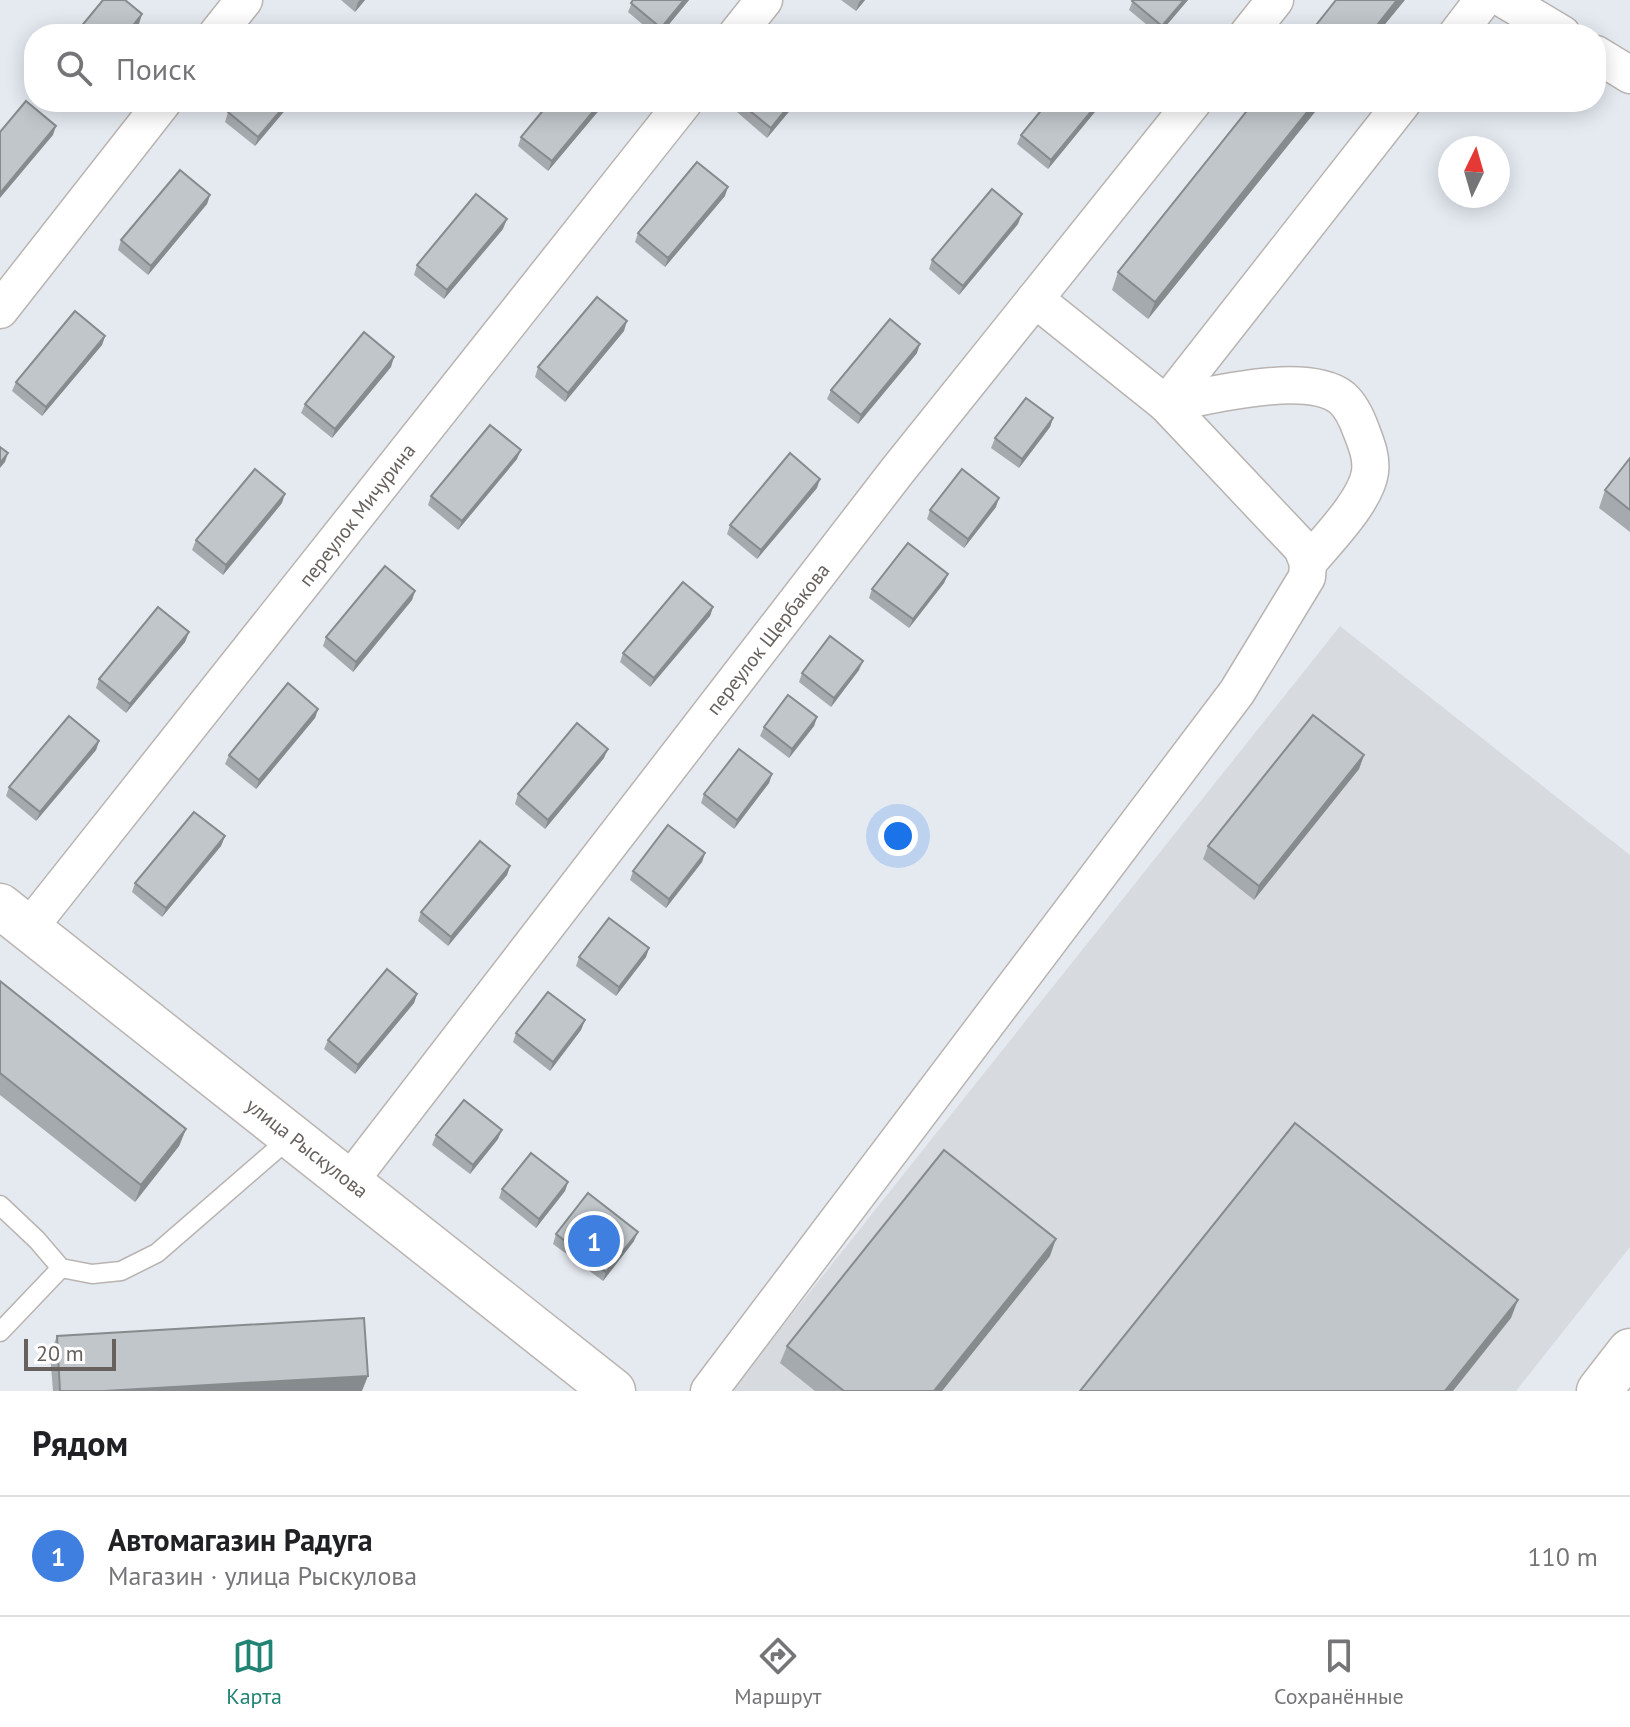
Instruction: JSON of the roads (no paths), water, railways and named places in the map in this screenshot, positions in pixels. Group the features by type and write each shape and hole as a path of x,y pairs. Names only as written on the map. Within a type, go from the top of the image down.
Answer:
{"street":[{"path":"225,24 244,0"},
{"path":"745,24 764,0"},
{"path":"1256,24 1275,0"},
{"path":"1465,24 1483,0"},
{"path":"1505,0 1545,24"},
{"path":"1606,60 1630,75"},
{"path":"0,310 155,112"},
{"name":"переулок Мичурина","path":"14,917 676,112"},
{"name":"переулок Щербакова","path":"349,1182 898,470 1185,112"},
{"path":"1166,404 1395,112"},
{"path":"709,1391 1237,692 1307,577 1308,563 1302,548 1166,404 1035,299"},
{"path":"1166,404 1249,388 1288,386 1322,389 1342,398 1357,417 1369,453 1370,473 1359,499 1308,563"},
{"name":"улица Рыскулова","path":"14,917 613,1391"},
{"path":"1599,1391 1630,1351"}],"lane":[{"path":"0,1205 61,1268 92,1274 121,1271 157,1253 292,1136"},
{"path":"0,1332 61,1268"}],"place":[{"name":"Автомагазин Радуга","path":"594,1241"}]}
